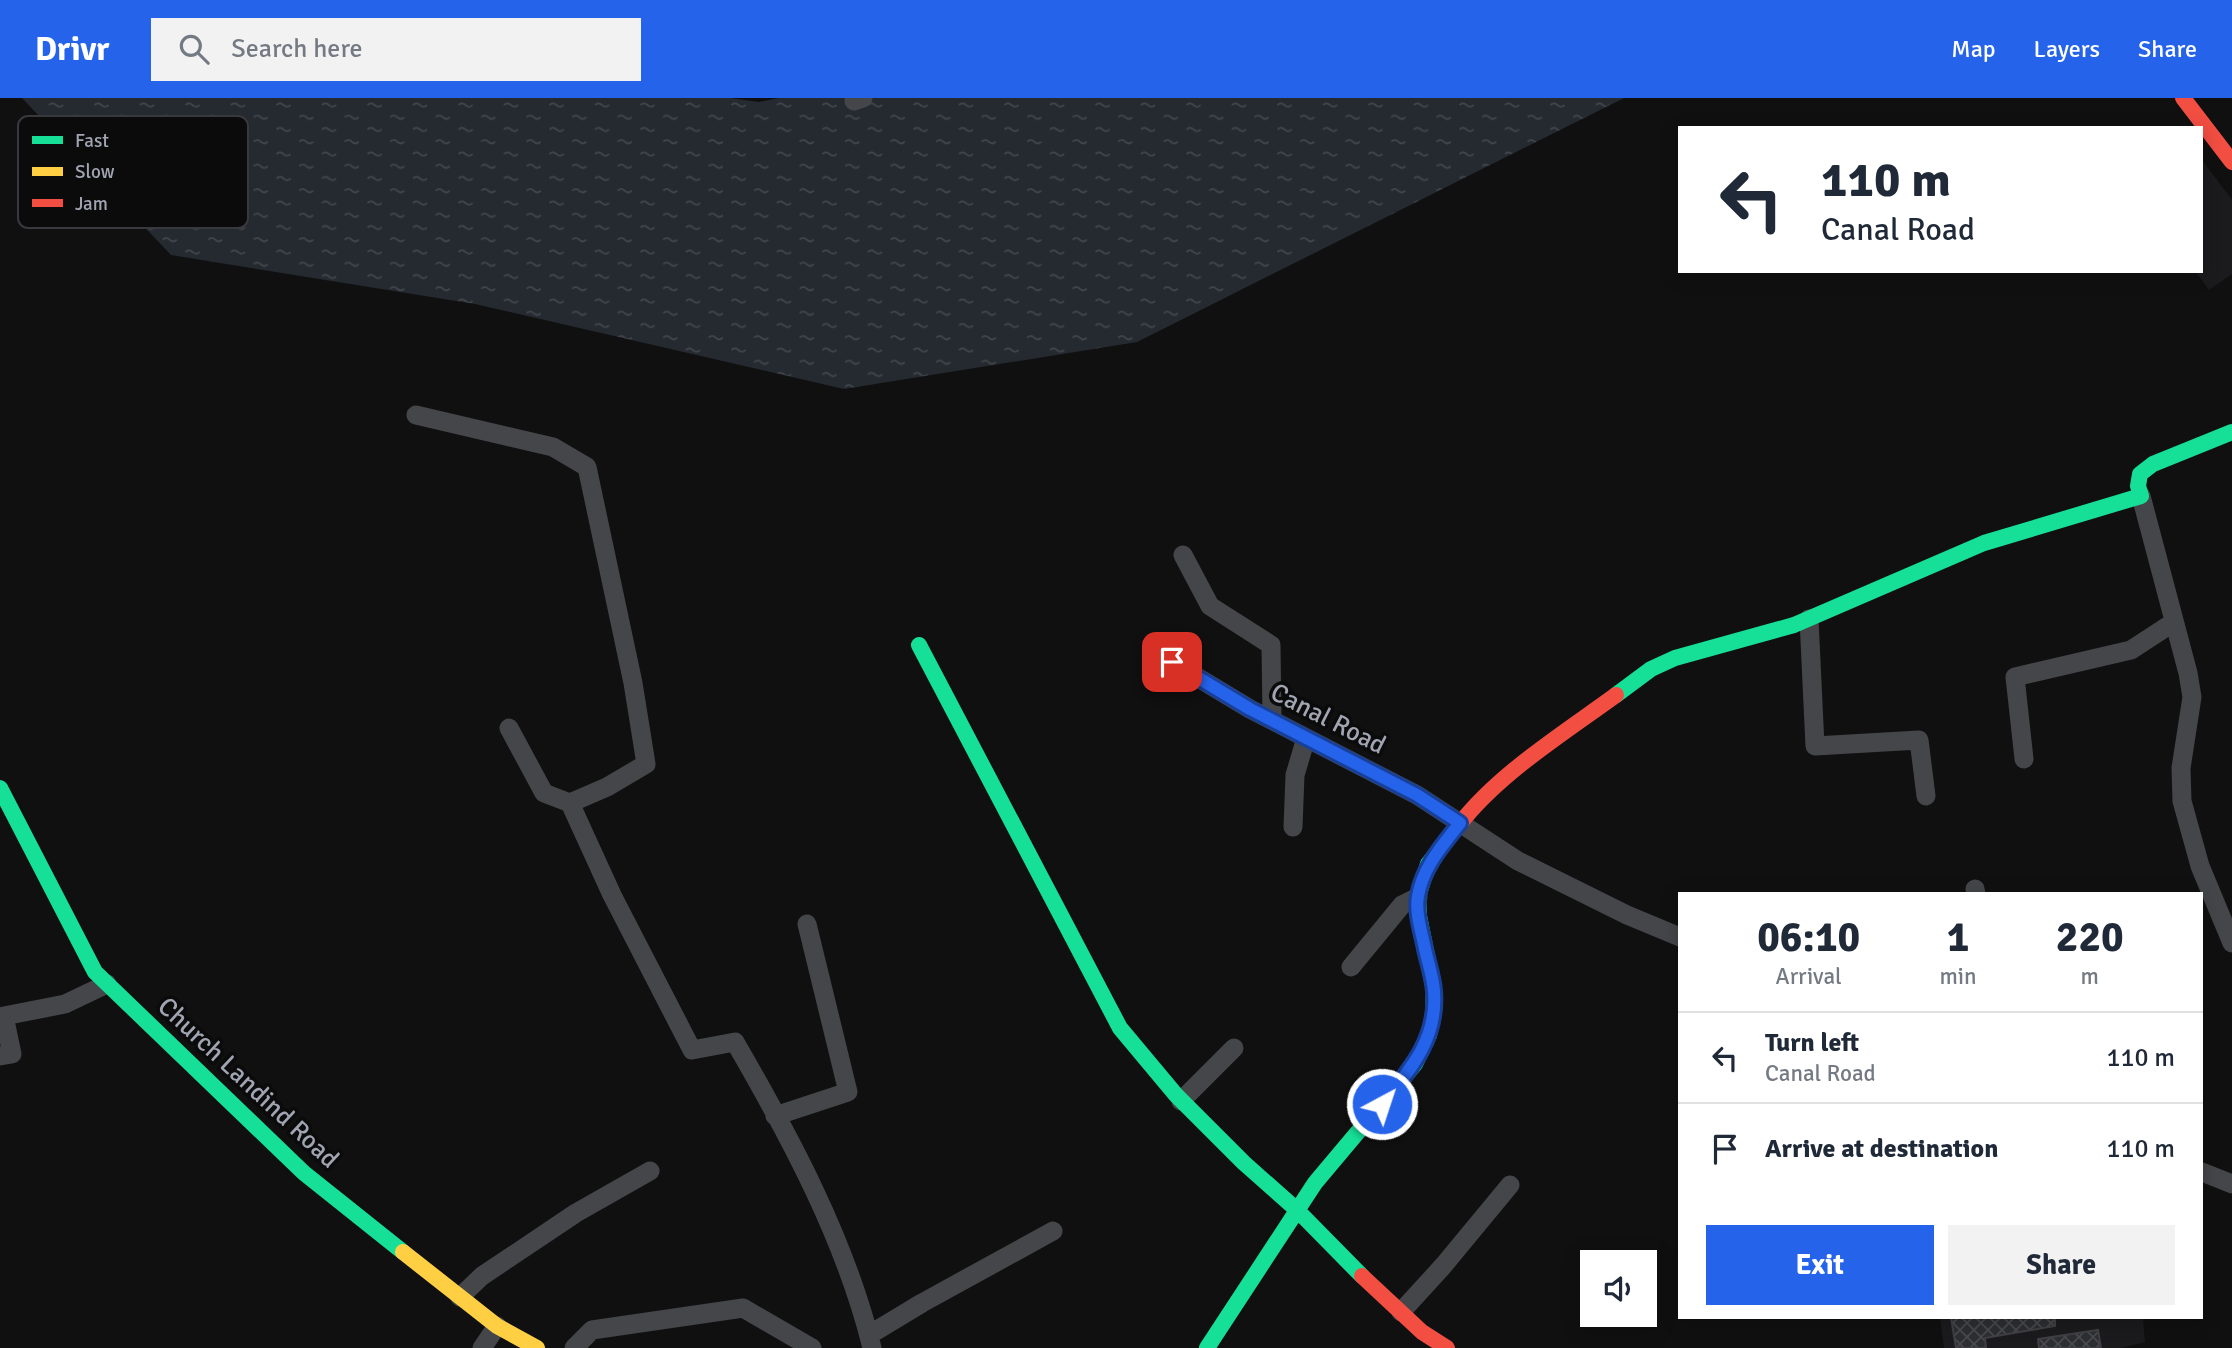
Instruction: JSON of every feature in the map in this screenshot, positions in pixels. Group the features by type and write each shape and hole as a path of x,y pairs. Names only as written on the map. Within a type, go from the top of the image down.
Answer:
{"street":[{"path":"2183,98 2232,162"},
{"path":"416,415 553,447 587,467 633,683 646,764 607,787 570,803 544,793 509,728"},
{"path":"2232,432 2153,464 2140,474 2138,486 2192,697 2181,768 2182,801 2200,866 2232,943"},
{"path":"1207,1348 1315,1183 1415,1064 1429,1035 1434,991 1419,916 1418,897 1428,864 1468,813 1522,764 1651,669 1675,658 1794,625 1984,543 2141,496"},
{"path":"1183,555 1210,606 1271,645 1272,720"},
{"path":"1809,619 1815,746 1919,740 1926,796"},
{"path":"2024,759 2015,677 2131,650 2174,622"},
{"path":"919,645 1120,1028 1181,1101 1244,1163 1297,1210 1422,1332 1447,1348"},
{"name":"Canal Road","path":"1172,662 1272,720 1417,795 1518,861 1627,915 1678,936"},
{"path":"1293,827 1295,775 1306,738"},
{"name":"Church Landind Road","path":"0,788 95,972 304,1173 497,1326 537,1348"},
{"path":"570,803 612,895 692,1050 735,1042 837,1238 870,1341 922,1303 1053,1231"},
{"path":"1351,967 1402,905 1418,897"},
{"path":"775,1116 848,1092 807,923"},
{"path":"0,1056 12,1054 4,1016 65,1003 107,984"},
{"path":"1181,1101 1234,1048"},
{"path":"460,1297 482,1276 576,1213 650,1171"},
{"path":"2203,1172 2232,1184"},
{"path":"1401,1312 1510,1185"},
{"path":"575,1348 592,1330 743,1308 812,1348"},
{"path":"482,1348 497,1326"}],"shaded area":[{"path":"2203,161 2232,200 2232,274 2209,290 2196,273 2203,273"},
{"path":"1940,1319 2143,1319 2145,1342 2121,1348 1944,1348"}],"water":[{"path":"22,98 730,98 759,102 779,98 1624,98 1137,342 844,389 475,304 171,255 145,228 248,228 248,116 39,116"}],"building":[{"path":"1951,1319 2055,1319 2055,1326 1985,1338 1986,1348 1956,1348"},
{"path":"2098,1330 2101,1348 2039,1348 2038,1339"}],"traffic: fast":[{"path":"1616,695 1651,669 1675,658 1794,625 1984,543 2141,496 2138,486 2140,474 2153,464 2232,432"},
{"path":"919,645 1120,1028 1176,1095 1362,1276"},
{"path":"0,788 95,972 304,1173 403,1252"},
{"path":"1207,1348 1315,1183 1415,1064 1429,1035 1434,991 1419,916 1418,897 1428,864 1459,825"}],"traffic: slow":[{"path":"403,1252 497,1326 537,1348"}],"traffic: jam":[{"path":"2183,98 2232,162"},
{"path":"1459,825 1512,771 1616,695"},
{"path":"1362,1276 1422,1332 1447,1348"}],"route":[{"path":"1172,662 1250,709 1417,795 1460,823 1428,864 1418,897 1419,916 1434,991 1429,1035 1415,1064 1382,1104"}]}
